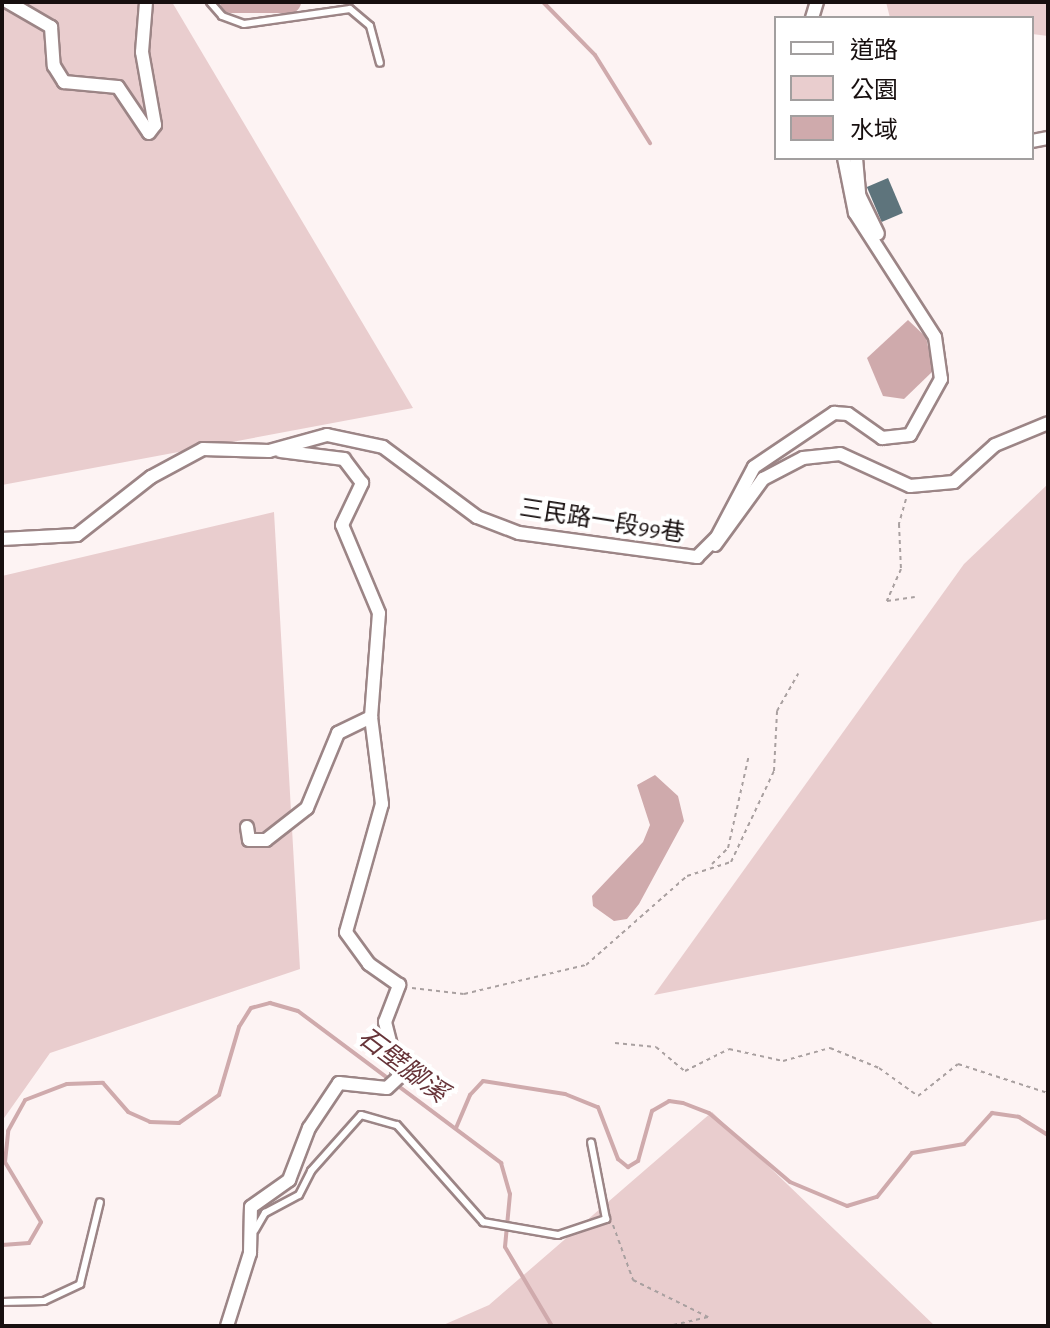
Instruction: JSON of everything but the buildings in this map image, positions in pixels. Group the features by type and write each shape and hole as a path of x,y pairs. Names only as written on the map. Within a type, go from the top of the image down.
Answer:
{"street":[{"path":"8,2 51,27 54,66 64,82 118,87 149,133 155,125 142,52 146,2"},
{"name":"三民路一段99巷","path":"2,539 77,535 151,477 203,449 269,451 327,435 355,437 404,459 477,517 519,533 556,534 683,560 709,549 746,475 834,413 848,414 882,438 910,435 920,428 942,367 935,337 905,286 855,213 844,160"},
{"path":"856,160 859,195 905,286"},
{"path":"709,549 732,529 763,479 803,458 840,454 910,486 962,479 995,445 1048,423"},
{"path":"227,1326 250,1245 251,1207 289,1180 309,1128 339,1083 394,1086 399,1068 385,1040 385,1022 399,985 369,964 346,932 361,865 380,826 371,717 379,613 362,560 342,525 361,489 361,476 344,459 322,453 269,451"},
{"path":"247,827 249,840 266,840 307,808 338,733 371,717"}],"lane":[{"path":"210,2 222,16 244,24 350,9 370,26 380,63"},
{"path":"250,1245 260,1218 299,1195 311,1171 361,1115 393,1122 490,1225 558,1235 606,1219 591,1142"},
{"path":"2,1302 44,1301 80,1284 100,1202"}],"path":[{"path":"910,486 899,524 898,580 887,601 915,597"},
{"path":"711,865 724,866 738,850 774,771 777,711 798,674"},
{"path":"399,985 464,994 586,965 687,876 711,865 728,848 749,755"},
{"path":"615,1043 656,1047 685,1071 729,1049 783,1061 830,1048 879,1068 918,1096 958,1064 1048,1093"},
{"path":"606,1219 617,1229 633,1280 708,1317 670,1326"}],"green space":[{"path":"2,2 172,2 413,408 2,485"},
{"path":"886,2 1048,2 1048,36 1034,34 1034,16 890,16"},
{"path":"1048,484 1048,919 654,995 964,564"},
{"path":"274,512 300,969 50,1053 2,1121 2,576"},
{"path":"712,1112 935,1326 441,1326 489,1305"}],"water":[{"path":"908,320 926,337 933,371 904,399 883,396 867,358"},
{"path":"655,775 678,796 684,821 639,904 627,919 614,921 593,906 592,896 643,842 650,825 637,785"}],"waterway":[{"path":"231,2 290,2"},
{"path":"543,2 595,55 650,143"},
{"name":"石壁腳溪","path":"2,1245 29,1243 41,1222 5,1162 8,1131 25,1100 67,1084 103,1083 128,1112 150,1122 179,1123 219,1095 239,1027 251,1008 270,1003 298,1011 501,1163 510,1194 505,1247 552,1326"},
{"name":"石壁腳溪","path":"456,1128 470,1095 483,1081 565,1094 598,1107 618,1159 628,1167 638,1161 652,1111 669,1101 683,1103 709,1113 790,1182 847,1206 877,1197 912,1153 964,1144 992,1113 1019,1117 1048,1135"}]}
